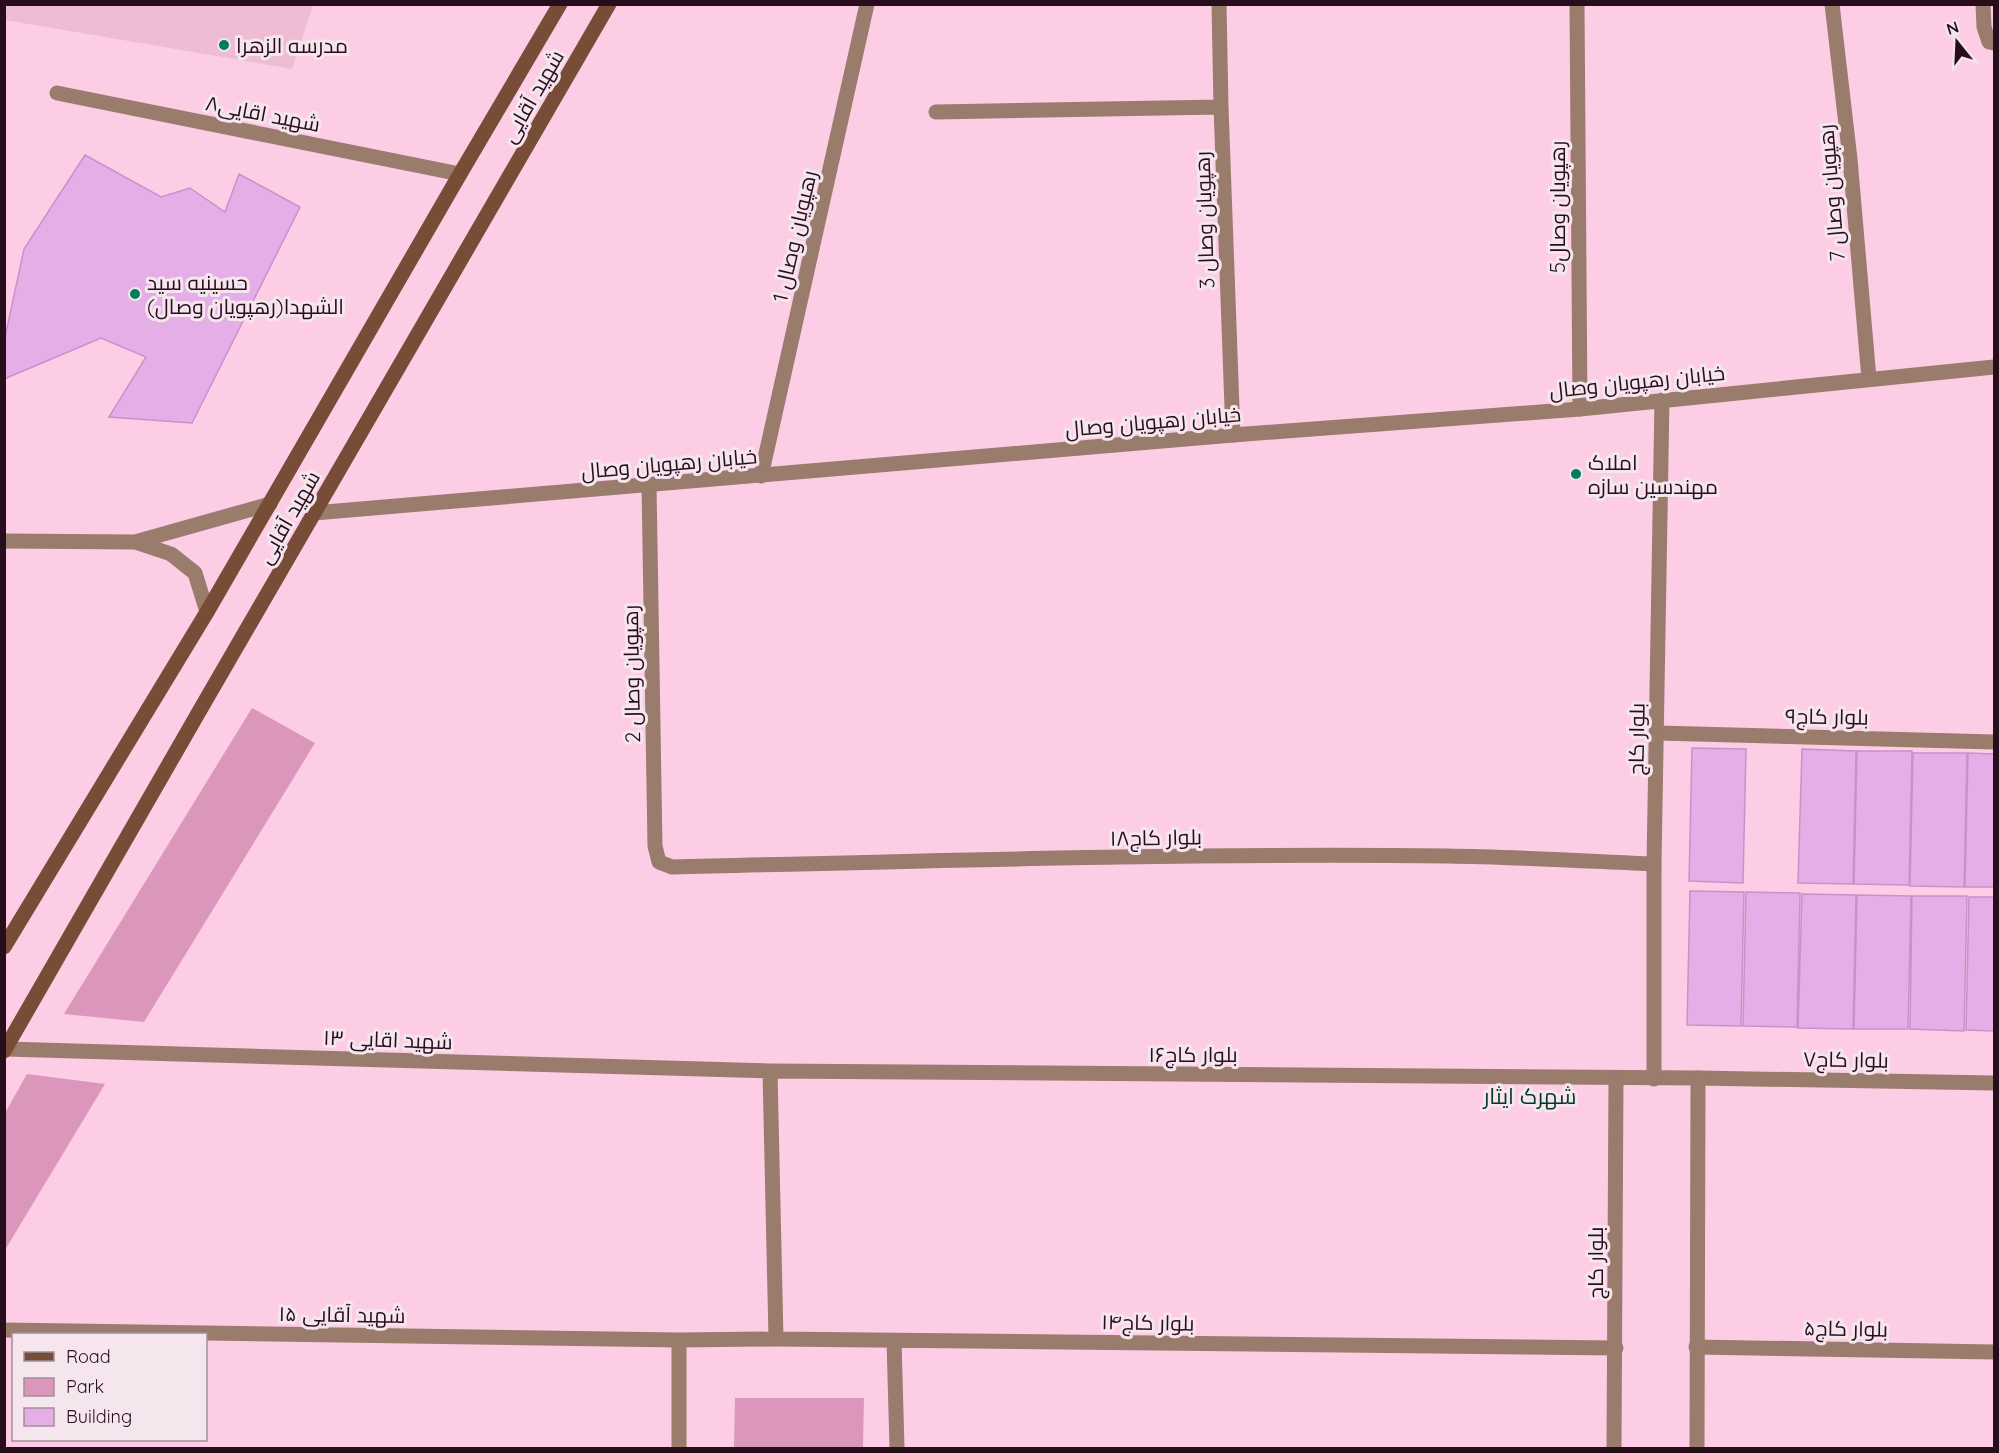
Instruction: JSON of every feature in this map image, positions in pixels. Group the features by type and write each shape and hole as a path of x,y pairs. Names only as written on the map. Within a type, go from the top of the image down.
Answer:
{"main road":[{"name":"شهید آقایی","path":"7,938 207,612 560,4"},
{"name":"شهید آقایی","path":"5,1050 609,4"}],"street":[{"name":"1 رهپویان وصال","path":"761,476 867,4"},
{"name":"3 رهپویان وصال","path":"1219,4 1233,435"},
{"name":"رهپویان وصال5","path":"1577,4 1580,409"},
{"name":"7 رهپویان وصال","path":"1832,4 1850,159 1869,379"},
{"path":"1983,4 1984,27 1989,42 1995,43"},
{"name":"شهید اقایی۸","path":"57,93 460,174"},
{"path":"936,112 1221,107"},
{"name":"خیابان رهپویان وصال","path":"314,513 1233,435 1580,409 1995,367"},
{"name":"بلوار کاج","path":"1654,1078 1654,864 1662,400"},
{"name":"2 رهپویان وصال","path":"649,485 654,846 659,862"},
{"path":"4,541 135,542 270,504"},
{"path":"135,542 171,554 195,573 207,612"},
{"name":"بلوار کاج۹","path":"1658,733 1995,742"},
{"name":"بلوار کاج۱۸","path":"659,862 672,867 1094,859 1448,856 1654,864"},
{"name":"شهید اقایی ۱۳","path":"5,1050 770,1071"},
{"path":"770,1071 776,1339"},
{"name":"بلوار کاج۱۶","path":"770,1071 1654,1078"},
{"name":"بلوار کاج","path":"1614,1449 1616,1078"},
{"name":"بلوار کاج۷","path":"1654,1078 1995,1083"},
{"path":"1697,1449 1698,1078"},
{"name":"شهید آقایی ۱۵","path":"4,1330 206,1333"},
{"name":"شهید آقایی ۱۵","path":"207,1333 679,1340"},
{"path":"679,1340 679,1449"},
{"name":"بلوار کاج۱۴","path":"679,1340 894,1340 1616,1348"},
{"path":"894,1340 897,1449"},
{"name":"بلوار کاج۵","path":"1696,1347 1995,1352"}],"shaded area":[{"name":"مدرسه الزهرا","path":"4,5 313,5 292,69 5,20"}],"green space":[{"path":"252,708 315,743 144,1022 64,1014"},
{"path":"27,1074 105,1084 5,1250 5,1113"},
{"path":"735,1398 864,1398 863,1448 734,1448"}],"building":[{"name":"حسینیه سید الشهدا(رهپویان وصال)","path":"85,155 161,197 190,188 225,212 239,174 300,207 192,423 109,417 146,357 101,338 4,379 4,342 24,249"},
{"path":"1692,748 1746,749 1743,883 1689,881"},
{"path":"1802,749 1856,751 1853,884 1798,883"},
{"path":"1857,751 1912,751 1909,885 1854,884"},
{"path":"1913,753 1967,753 1964,887 1910,886"},
{"path":"1968,753 1994,754 1994,887 1965,887"},
{"path":"1690,891 1744,892 1741,1026 1687,1025"},
{"path":"1746,892 1800,893 1797,1027 1743,1026"},
{"path":"1802,894 1856,895 1853,1029 1798,1028"},
{"path":"1857,895 1911,896 1908,1029 1854,1029"},
{"path":"1912,896 1967,896 1964,1031 1910,1029"},
{"path":"1969,897 1994,897 1994,1031 1966,1030"}],"place":[{"name":"مدرسه الزهرا","path":"224,45"},
{"name":"حسینیه سید الشهدا(رهپویان وصال)","path":"135,294"},
{"name":"املاک مهندسین سازه","path":"1576,474"}],"district":[{"name":"شهرک ایثار","path":"1530,1096"}]}
